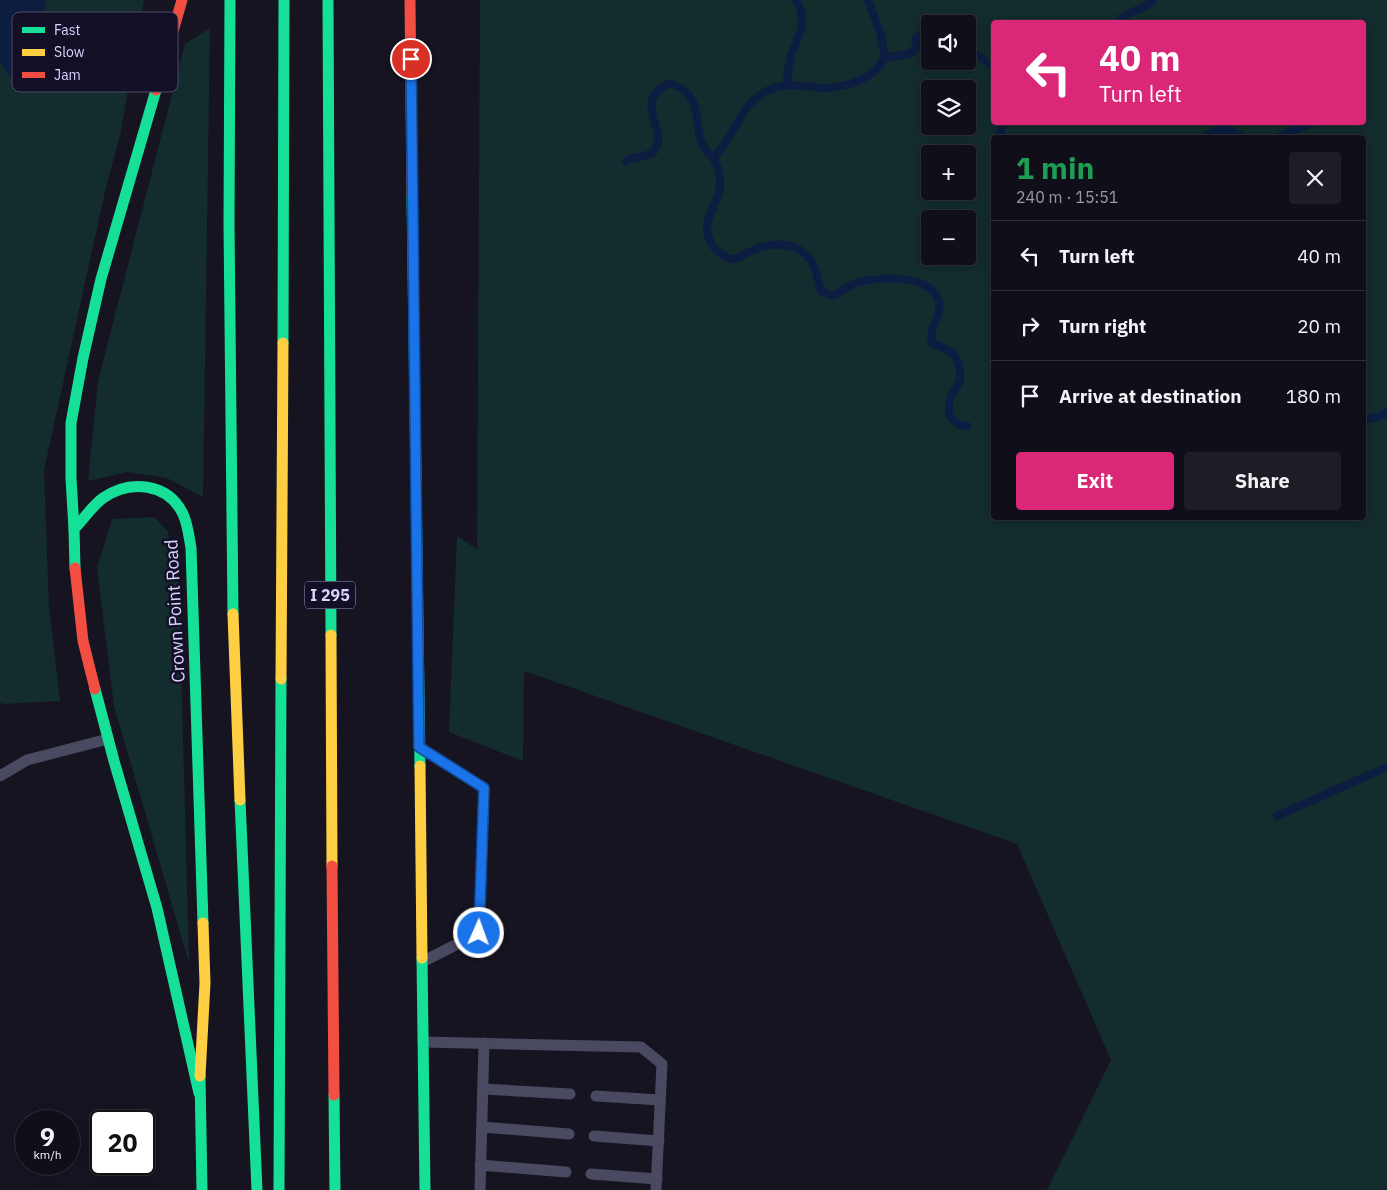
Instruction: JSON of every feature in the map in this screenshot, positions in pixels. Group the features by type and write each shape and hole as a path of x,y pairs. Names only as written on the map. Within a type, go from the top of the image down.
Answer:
{"main road":[{"path":"178,14 182,0"},
{"path":"230,0 229,224 233,626 257,1190"},
{"name":"I 295","path":"279,1190 284,0"},
{"name":"I 295","path":"328,0 328,300 335,1190"},
{"path":"410,0 425,1190"},
{"path":"74,529 71,423 83,358 101,279 155,92"},
{"name":"Crown Point Road","path":"199,1093 157,908 108,738 83,641 75,572 74,529 106,496 133,485 149,486 164,492 179,506 187,524 191,548 205,983 199,1093 202,1190"}],"lane":[{"path":"0,776 27,760 108,738"},
{"path":"419,747 484,788 479,933 422,962"},
{"path":"423,1042 641,1047 662,1064 656,1185 591,1174"},
{"path":"480,1190 484,1043"},
{"path":"482,1089 570,1094"},
{"path":"596,1096 660,1100"},
{"path":"482,1127 568,1134"},
{"path":"594,1136 659,1141"},
{"path":"480,1165 566,1172"}],"green space":[{"path":"0,0 144,0 142,12 12,12 12,92 128,92 120,136 106,187 44,470 49,607 60,701 3,704 0,702"},
{"path":"480,0 1387,0 1387,1190 1047,1190 1111,1060 1017,844 524,671 523,761 449,732 457,536 477,549"},
{"path":"210,28 203,497 167,478 128,472 88,481 98,381 173,92 178,92 178,71 185,44"},
{"path":"154,517 168,532 179,586 189,963 114,706 97,568 112,519"}],"water":[{"path":"0,0 46,0 45,12 12,12 12,80 0,62"}],"waterway":[{"path":"787,84 788,68 800,33 802,21 802,15 796,0"},
{"path":"714,157 727,140 744,111 759,96 769,90 789,85 822,88 842,86 856,82 877,69 885,57 881,36 868,0"},
{"path":"1120,20 1153,0"},
{"path":"883,58 909,54 917,47 916,38 921,34"},
{"path":"976,54 991,65"},
{"path":"626,161 651,153 658,145 657,130 651,106 653,98 658,91 664,86 671,84 683,90 694,104 701,140 717,165 720,182 718,197 707,224 709,239 713,246 730,259 738,258 768,246 785,245 793,247 807,255 812,262 821,291 833,296 856,283 877,279 903,279 926,286 934,293 939,302 939,312 932,332 932,343 952,352 960,370 960,381 952,394 949,404 949,415 959,425 967,426"},
{"path":"1000,135 1002,125"},
{"path":"1283,135 1306,125"},
{"path":"1208,135 1219,130 1228,130 1238,135"},
{"path":"1366,420 1379,417 1387,412"},
{"path":"1277,816 1387,767"}],"traffic: fast":[{"path":"230,0 229,224 233,614"},
{"path":"283,343 284,0"},
{"path":"328,0 331,635"},
{"path":"74,529 71,478 71,423 83,358 101,279 155,92"},
{"path":"412,196 420,766"},
{"path":"75,568 74,529 99,501 114,492 136,487 148,487 158,490 168,496 183,514 191,548 203,923"},
{"path":"279,1190 281,679"},
{"path":"95,689 157,908 199,1093"},
{"path":"240,800 257,1190"},
{"path":"422,958 425,1190"},
{"path":"200,1076 202,1190"},
{"path":"334,1095 335,1190"}],"traffic: slow":[{"path":"281,679 283,343"},
{"path":"233,614 240,800"},
{"path":"331,635 332,866"},
{"path":"420,766 422,958"},
{"path":"200,1076 205,983 203,923"}],"traffic: jam":[{"path":"178,14 182,0"},
{"path":"410,0 412,196"},
{"path":"75,568 83,641 95,689"},
{"path":"332,866 334,1095"}],"route":[{"path":"411,59 419,747 484,788 479,933"}]}
